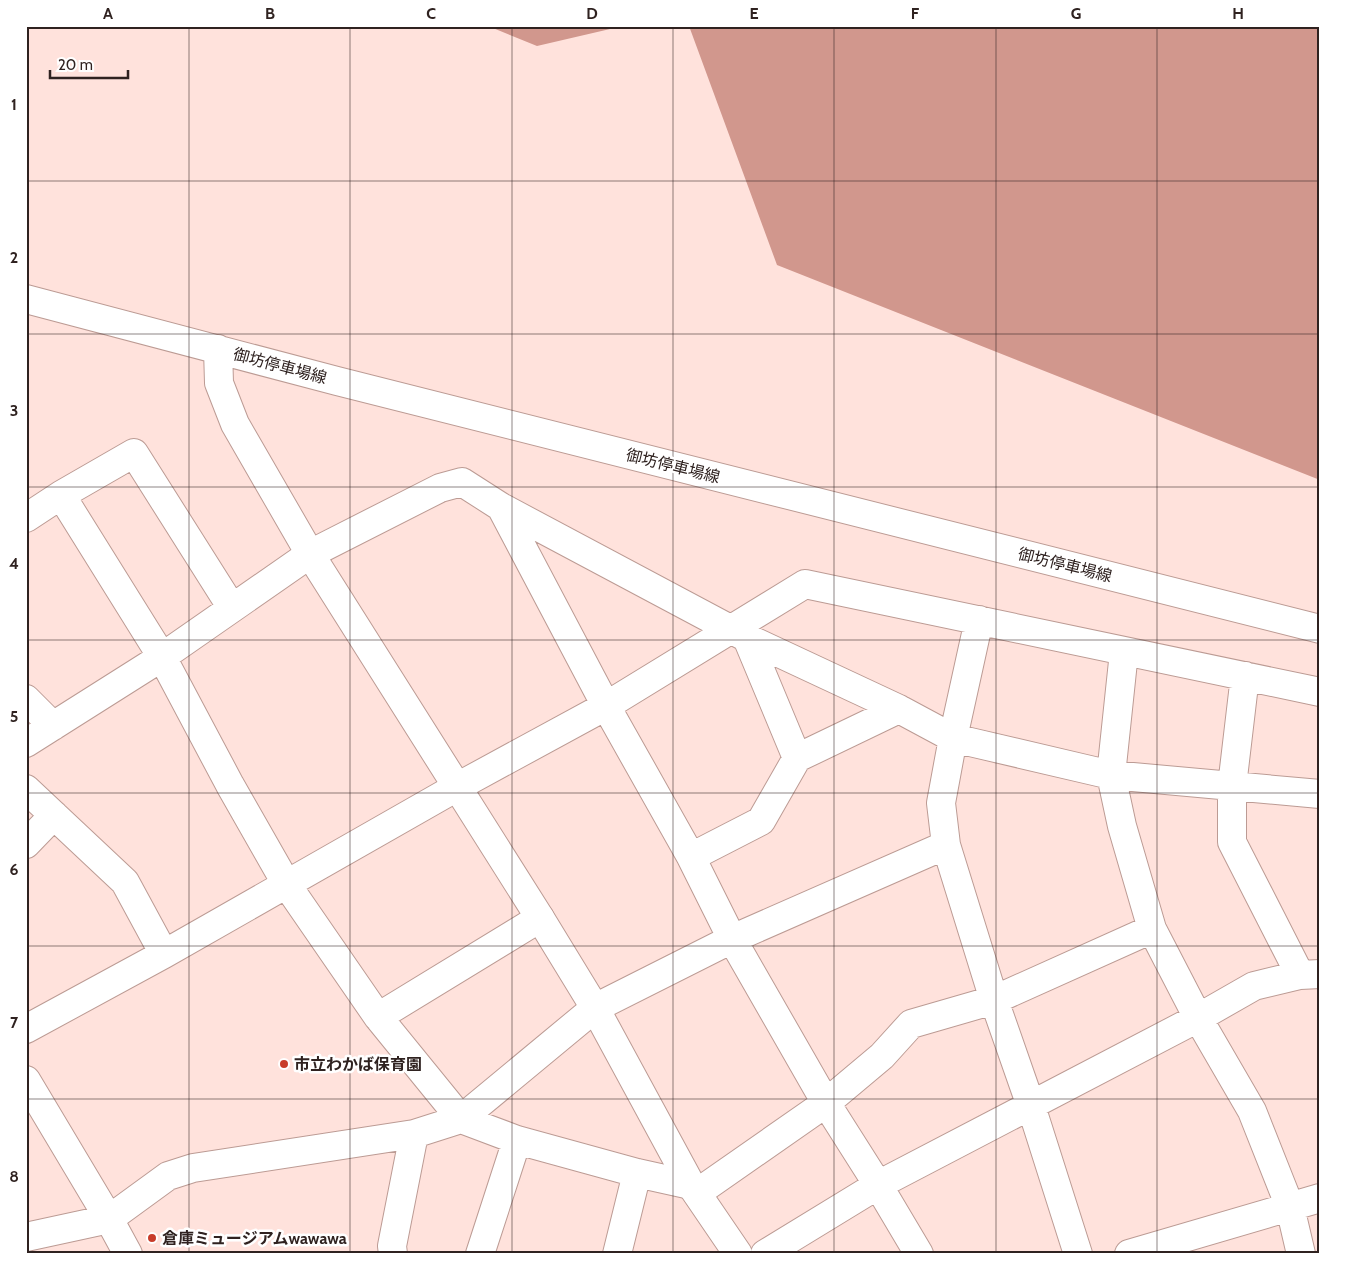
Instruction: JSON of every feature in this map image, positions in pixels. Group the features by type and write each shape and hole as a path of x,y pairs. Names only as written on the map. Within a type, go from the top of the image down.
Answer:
{"street":[{"name":"御坊停車場線","path":"26,299 346,384 1320,629"},
{"path":"218,349 219,383 235,424 310,554 595,1008 694,1189 738,1254"},
{"path":"26,518 134,453 232,608"},
{"path":"26,743 162,657 310,554 440,488 462,482 501,507 739,634 899,709 953,738 1111,775 1320,794"},
{"path":"62,495 162,657 230,785 287,885 378,1017 461,1119 517,1140 694,1189 826,1103 882,1056 912,1024 994,1000 1152,929"},
{"path":"501,507 606,706 691,857 732,939 826,1103 919,1254"},
{"path":"26,1028 164,954 457,787 739,634 805,584 1320,692"},
{"path":"979,620 940,803 946,845 994,1000 1031,1106 1078,1254"},
{"path":"739,634 797,758"},
{"path":"1124,652 1111,775 1122,826 1152,929 1198,1018 1252,1111 1290,1207 1301,1254"},
{"path":"780,1250 878,1185 1198,1018 1254,986 1310,974 1232,842 1232,786 1245,676"},
{"path":"26,699 53,726"},
{"path":"691,857 761,822 797,758 899,709"},
{"path":"26,790 125,882 164,954"},
{"path":"26,844 54,815"},
{"path":"26,1237 109,1219 168,1176 193,1168 414,1134 461,1119 595,1008 732,939 946,845"},
{"path":"378,1017 540,918"},
{"path":"26,1080 128,1254"},
{"path":"393,1254 392,1246 414,1134"},
{"path":"480,1254 517,1140"},
{"path":"617,1254 637,1173"},
{"path":"1129,1254 1157,1250 1320,1198"}],"shaded area":[{"path":"488,26 623,26 537,46"},
{"path":"689,26 1320,26 1320,480 777,265"}],"place":[{"name":"市立わかば保育園","path":"284,1064"},
{"name":"倉庫ミュージアムwawawa","path":"152,1238"}]}
